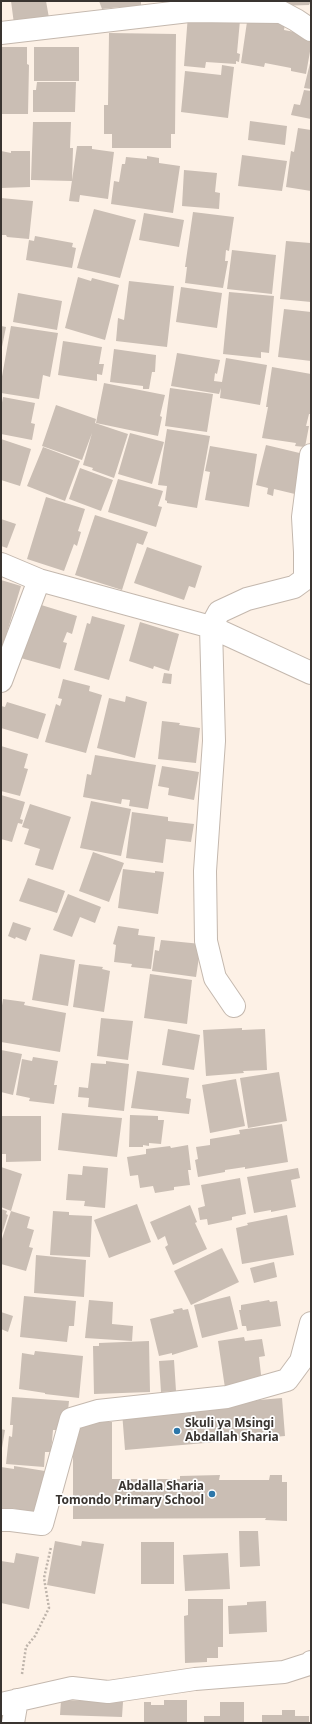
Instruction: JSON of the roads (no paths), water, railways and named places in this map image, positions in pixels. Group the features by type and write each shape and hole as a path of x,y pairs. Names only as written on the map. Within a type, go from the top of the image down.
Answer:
{"street":[{"path":"1,33 189,6 280,12 311,30"},
{"path":"234,1006 215,978 206,941 205,870 214,741 211,627 219,612 247,599 294,587 305,580 303,517 311,455"},
{"path":"1,564 39,580 211,627 311,673"},
{"path":"1,682 39,580"},
{"path":"1,1520 42,1524 71,1419 98,1411 228,1397 287,1380 301,1361 311,1323"},
{"path":"13,1723 9,1702 72,1688 108,1692 195,1679 284,1672 311,1662"}],"place":[{"name":"Skuli ya Msingi Abdallah Sharia","path":"177,1431"},
{"name":"Abdalla Sharia Tomondo Primary School","path":"212,1494"}]}
